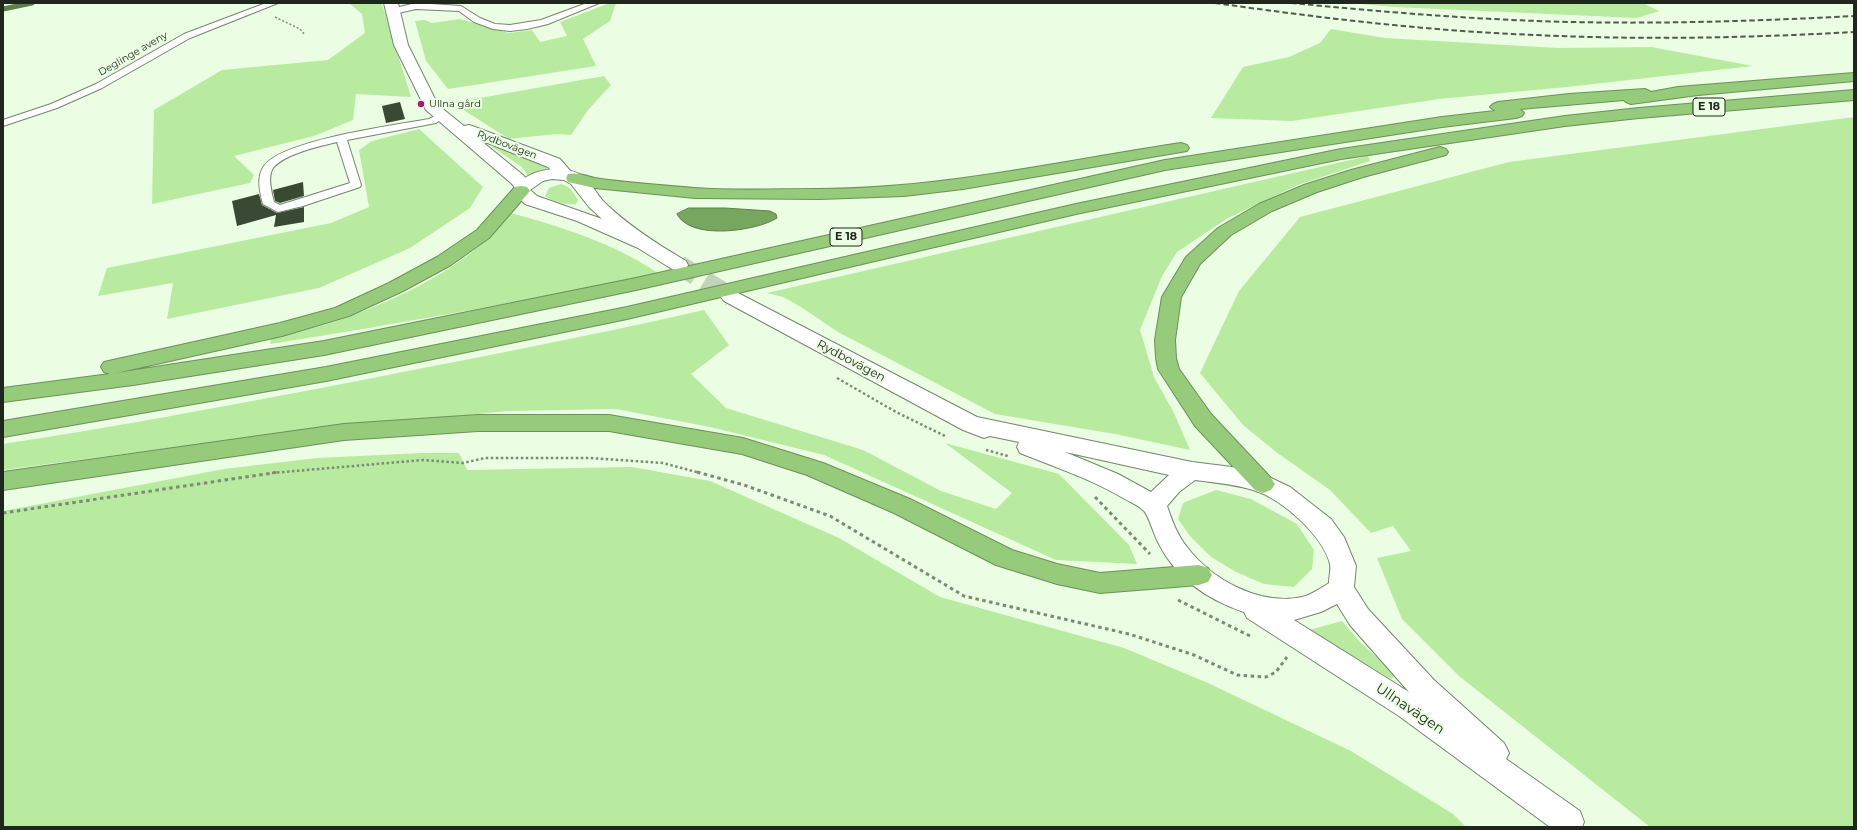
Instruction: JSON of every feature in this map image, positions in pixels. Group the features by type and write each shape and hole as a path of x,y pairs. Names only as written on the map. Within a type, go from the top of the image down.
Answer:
{"highway":[{"name":"E 18","path":"3,395 133,378 324,348 644,282 1165,165 1442,122 1692,92 1854,77"},
{"path":"570,176 595,183 695,193 820,194 904,191 971,183 1106,159 1191,146 1527,103 1692,92"},
{"name":"E 18","path":"3,429 326,374 612,316 1076,209 1341,154 1565,121 1639,113 1854,95"},
{"path":"1263,484 1202,419 1167,365 1164,322 1173,293 1186,269 1212,242 1243,219 1302,191 1365,170 1565,121"},
{"path":"3,389 219,344 282,329 342,312 396,287 444,261 483,234 522,188"},
{"path":"3,481 196,452 344,432 478,423 609,423 743,446 815,469 902,506 1005,558 1057,574 1100,583 1158,577 1199,575"}],"street":[{"name":"Rydbovägen","path":"393,7 401,46 431,107 517,178 531,200 583,217 644,244 679,265"},
{"name":"Rydbovägen","path":"444,118 494,141 525,151 554,163 587,191 597,206 644,244"},
{"path":"522,188 535,179 550,174 570,176"},
{"name":"Rydbovägen","path":"730,298 971,424 1080,467 1127,488 1155,506"},
{"name":"Rydbovägen","path":"971,424 1192,471 1232,476 1263,484 1282,493 1322,526 1335,544 1343,566 1341,588"},
{"path":"1192,471 1174,482 1161,494 1155,506 1163,529 1179,556 1199,575 1221,591 1246,604 1276,610 1300,609 1321,602 1341,588"},
{"name":"Ullnavägen","path":"1341,588 1359,616 1424,689 1572,824"},
{"name":"Ullnavägen","path":"1246,604 1409,707 1572,824"}],"lane":[{"name":"Deglinge aveny","path":"3,123 54,106 99,86 187,36 274,3"},
{"path":"393,7 416,6 462,9 471,18 502,28 515,29 539,24 595,3"},
{"path":"341,138 356,185 299,204 278,209 269,204 264,189 266,175 268,168 276,159 292,152 341,138 444,118"}],"path":[{"path":"260,8 268,14 300,29 305,35"},
{"path":"835,376 896,412 953,440"},
{"path":"982,448 1011,457"},
{"path":"3,513 294,470 423,460 464,463 485,458 590,458 663,462 744,485 830,516 964,596 1129,634 1194,655 1237,674 1266,678 1276,672 1289,655 1282,652"},
{"path":"1093,496 1153,557 1158,577 1165,593 1254,638"}],"shaded area":[{"path":"349,3 382,4 411,97 356,94 353,120 314,136 234,156 254,175 250,183 152,204 154,110 222,70 328,60 365,33 362,14"},
{"path":"610,3 616,3 610,21 583,39 596,66 448,89 426,61 415,21 425,20 432,23 460,19 509,33 532,30 540,42 567,36 560,22"},
{"path":"1349,3 1643,3 1659,11 1637,18 1395,7"},
{"path":"1331,29 1385,38 1558,48 1651,47 1753,66 1567,87 1439,99 1292,121 1211,118 1243,67 1289,57 1320,43"},
{"path":"604,76 611,85 588,110 571,135 556,134 509,139 462,109 457,102"},
{"path":"1854,117 1854,827 1650,827 1459,676 1402,619 1377,558 1411,551 1393,526 1371,533 1330,490 1276,452 1243,425 1200,373 1239,291 1300,217 1509,162"},
{"path":"419,129 483,187 470,208 410,248 319,288 167,319 173,283 98,296 107,268 331,223 369,207 359,150 372,141"},
{"path":"492,147 496,147 548,168 528,176 522,167"},
{"path":"1368,156 1370,161 1298,185 1228,218 1177,252 1162,276 1140,330 1154,377 1174,413 1190,450 1115,434 995,414 838,332 801,307 783,297 767,293"},
{"path":"561,184 567,186 573,192 578,200 576,204 560,203 545,196 549,188"},
{"path":"689,208 725,208 770,211 776,214 777,218 755,227 740,230 709,231 695,228 684,222 677,214"},
{"path":"511,213 587,237 641,262 658,273 464,311 270,344 271,339 325,325 377,306 441,274 461,261 479,246"},
{"path":"704,310 729,345 691,374 726,408 863,450 941,491 996,509 1012,493 945,443 1059,474 1129,545 1137,564 1056,560 824,455 710,427 616,409 508,411 275,434 3,470 3,444 123,425 321,388 561,341"},
{"path":"423,453 459,453 467,470 632,467 710,481 839,538 940,597 1124,648 1208,683 1351,751 1453,814 1466,827 3,827 3,511 224,469 317,458"},
{"path":"1216,490 1251,499 1297,524 1314,550 1312,569 1294,587 1264,584 1236,572 1211,557 1190,536 1178,519 1183,503"},
{"path":"1342,621 1360,642 1396,675 1391,679 1309,630"}],"building":[{"path":"400,102 405,119 386,123 382,106"},
{"path":"303,182 304,196 280,203 275,201 273,190"},
{"path":"259,194 262,205 277,213 304,207 304,222 274,227 276,215 237,226 232,201"}],"waterway":[{"path":"3,9 32,3"}],"tunnel":[{"path":"679,265 731,297"}],"railway":[{"path":"1215,3 1375,23 1495,33 1575,37 1695,38 1854,32"},
{"path":"1291,3 1432,15 1572,22 1713,22 1854,16"}],"place":[{"name":"Ullna gård","path":"421,104"}]}
